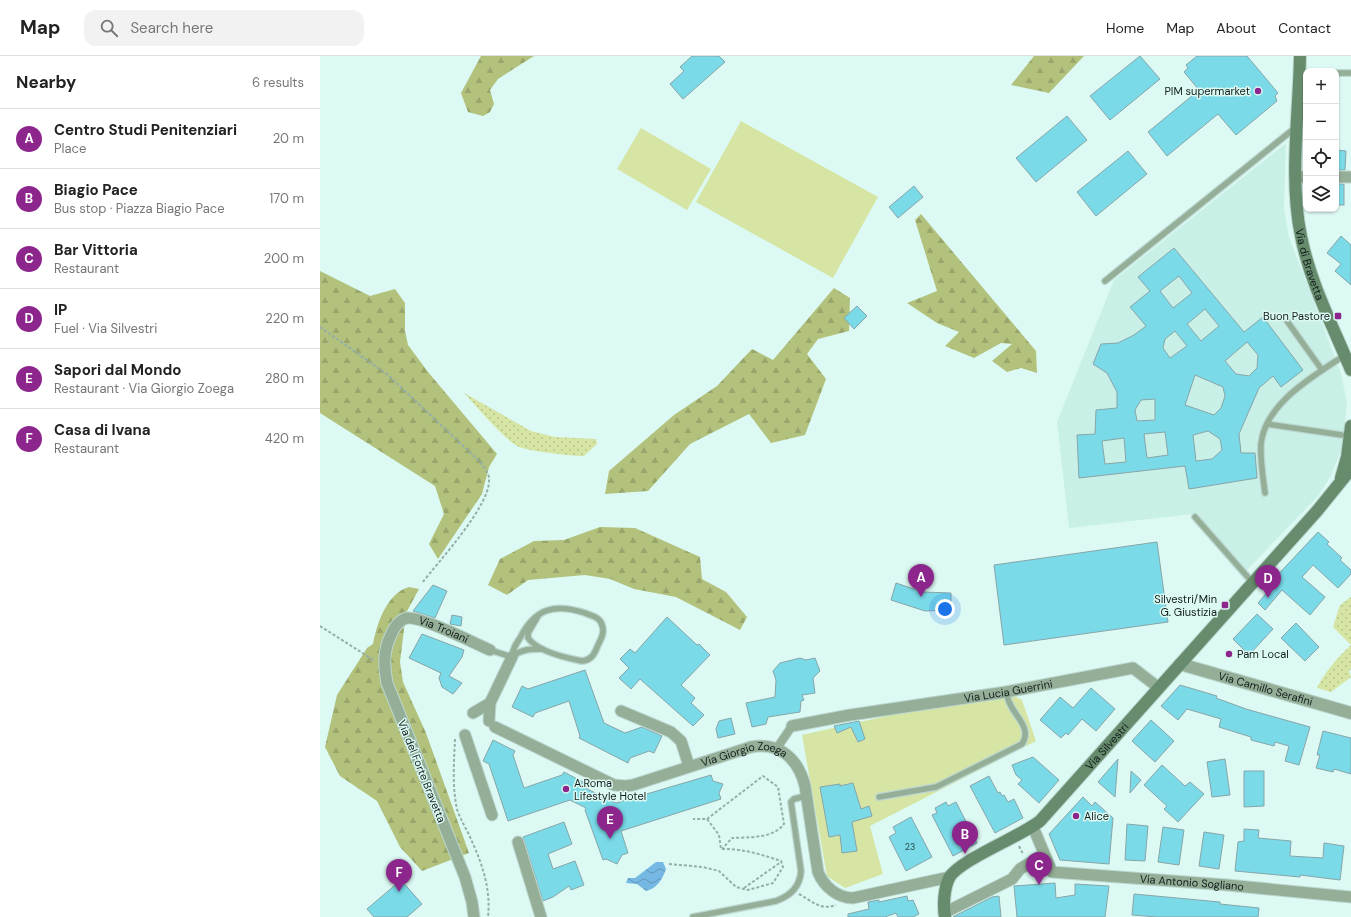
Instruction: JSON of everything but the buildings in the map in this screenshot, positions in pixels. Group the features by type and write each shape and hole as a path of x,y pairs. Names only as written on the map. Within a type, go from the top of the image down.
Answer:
{"main road":[{"name":"Via di Bravetta","path":"1300,56 1303,74 1297,127 1301,177 1298,213 1304,250 1316,288 1349,363"},
{"path":"1339,485 1347,457 1351,426"},
{"path":"1253,583 1339,485 1351,469"},
{"path":"1339,485 1351,475"},
{"name":"Via Silvestri","path":"950,877 965,863 1033,827 1081,777 1253,583"},
{"path":"944,915 946,890 950,877"}],"street":[{"path":"1339,177 1351,177"},
{"name":"Via Troiani","path":"397,625 406,618 415,618 490,650"},
{"name":"Via del Forte Bravetta","path":"397,625 387,643 384,657 390,691 464,877 472,902 474,917"},
{"path":"473,713 490,703 512,658"},
{"name":"Via Camillo Serafini","path":"1180,664 1351,713"},
{"name":"Via Lucia Guerrini","path":"792,726 850,715 1006,692 1133,668 1159,688"},
{"name":"Via Giorgio Zoega","path":"490,703 492,724 594,775 620,786 633,785 751,747 766,746 777,748 789,756 799,769 806,796 818,872 827,886 840,896 853,898 950,877"},
{"path":"621,711 671,732 679,738 689,766"},
{"path":"777,748 792,726"},
{"path":"460,737 492,815"},
{"path":"944,915 1012,879 1020,868 1044,854 1033,827"},
{"path":"518,842 541,917"},
{"name":"Via Antonio Sogliano","path":"1044,854 1052,872 1227,885 1351,897"}],"lane":[{"path":"1339,73 1351,73"},
{"path":"1105,281 1297,127"},
{"path":"1287,321 1322,370"},
{"path":"1265,493 1261,443 1267,424 1280,403 1322,370 1349,363"},
{"path":"1267,424 1342,435"},
{"path":"1195,517 1253,583"},
{"path":"512,658 514,647 525,627 538,616 550,609 568,608 597,618 602,623 604,629 602,638 594,654 587,660 579,661 543,649 528,638 528,633 538,616"},
{"path":"512,658 517,653 526,650 543,649"},
{"path":"490,650 512,658"},
{"path":"879,797 936,787 1022,744 1025,740 1025,730 1010,704 1006,692"},
{"path":"693,917 776,902 786,897 795,888 800,879 801,871 791,802 794,799 806,796"}],"path":[{"path":"320,327 388,375 478,460 487,472 490,479 488,488 474,516 422,583"},
{"path":"320,626 385,668"},
{"path":"460,737 453,762 454,795 460,816 471,839 488,884 488,917"},
{"path":"693,819 706,819 763,776 778,787 784,824 774,832 757,837 732,838 721,849"},
{"path":"706,819 719,835 721,849"},
{"path":"721,849 731,849 781,861"},
{"path":"742,888 781,861"},
{"path":"669,864 703,867 719,871 736,887 748,890 773,883 783,867 781,861"},
{"path":"799,894 818,906 832,907"}],"shaded area":[{"path":"1286,143 1284,209 1289,237 1341,373 1347,403 1342,447 1331,476 1318,496 1246,571 1194,514 1069,528 1057,422 1114,280"}],"green space":[{"path":"481,56 534,56 498,79 490,90 494,104 490,112 483,116 468,112 461,93"},
{"path":"1034,56 1084,56 1049,93 1011,85"},
{"path":"741,121 878,197 833,278 696,202"},
{"path":"641,128 711,169 687,210 617,169"},
{"path":"921,214 1036,351 1037,373 1021,368 1007,372 992,361 1012,344 1001,343 974,358 945,346 959,332 937,323 907,303 937,291 915,220"},
{"path":"320,271 370,296 395,289 405,303 405,331 408,345 428,372 497,454 489,467 482,494 438,559 429,544 444,514 435,486 320,413"},
{"path":"834,288 850,298 849,331 818,339 807,354 826,379 805,435 771,443 749,414 690,444 648,491 605,494 609,471 674,415 717,386 752,349 773,360"},
{"path":"464,393 531,431 555,437 596,439 597,444 584,456 549,453 522,448 510,441 489,421"},
{"path":"600,527 635,528 700,557 702,579 726,592 747,617 740,630 676,597 634,589 610,579 585,575 528,580 507,595 488,585 500,559 534,541 564,540"},
{"path":"409,587 419,589 406,613 400,662 403,682 426,733 469,853 422,871 400,847 377,801 340,776 325,747 337,695 367,648 373,644 380,618 389,602 401,590"},
{"path":"1351,597 1351,645 1333,627 1340,605"},
{"path":"1351,645 1351,669 1349,671 1351,677 1331,692 1317,688 1332,665"},
{"path":"1013,695 1022,700 1036,741 870,826 883,874 845,888 827,876 802,735 891,715"}],"water":[{"path":"656,862 663,862 666,869 656,886 646,891 637,884 626,883 628,878 635,878"}],"place":[{"name":"PIM supermarket","path":"1258,91"},
{"name":"Buon Pastore","path":"1338,316"},
{"name":"Centro Studi Penitenziari","path":"921,597"},
{"name":"IP","path":"1268,598"},
{"name":"Silvestri/Min G. Giustizia","path":"1225,605"},
{"name":"Pam Local","path":"1229,654"},
{"name":"A.Roma Lifestyle Hotel","path":"566,789"},
{"name":"Alice","path":"1076,816"},
{"name":"Sapori dal Mondo","path":"610,839"},
{"name":"Biagio Pace","path":"965,854"},
{"name":"Bar Vittoria","path":"1039,885"},
{"name":"Casa di Ivana","path":"399,892"}]}
